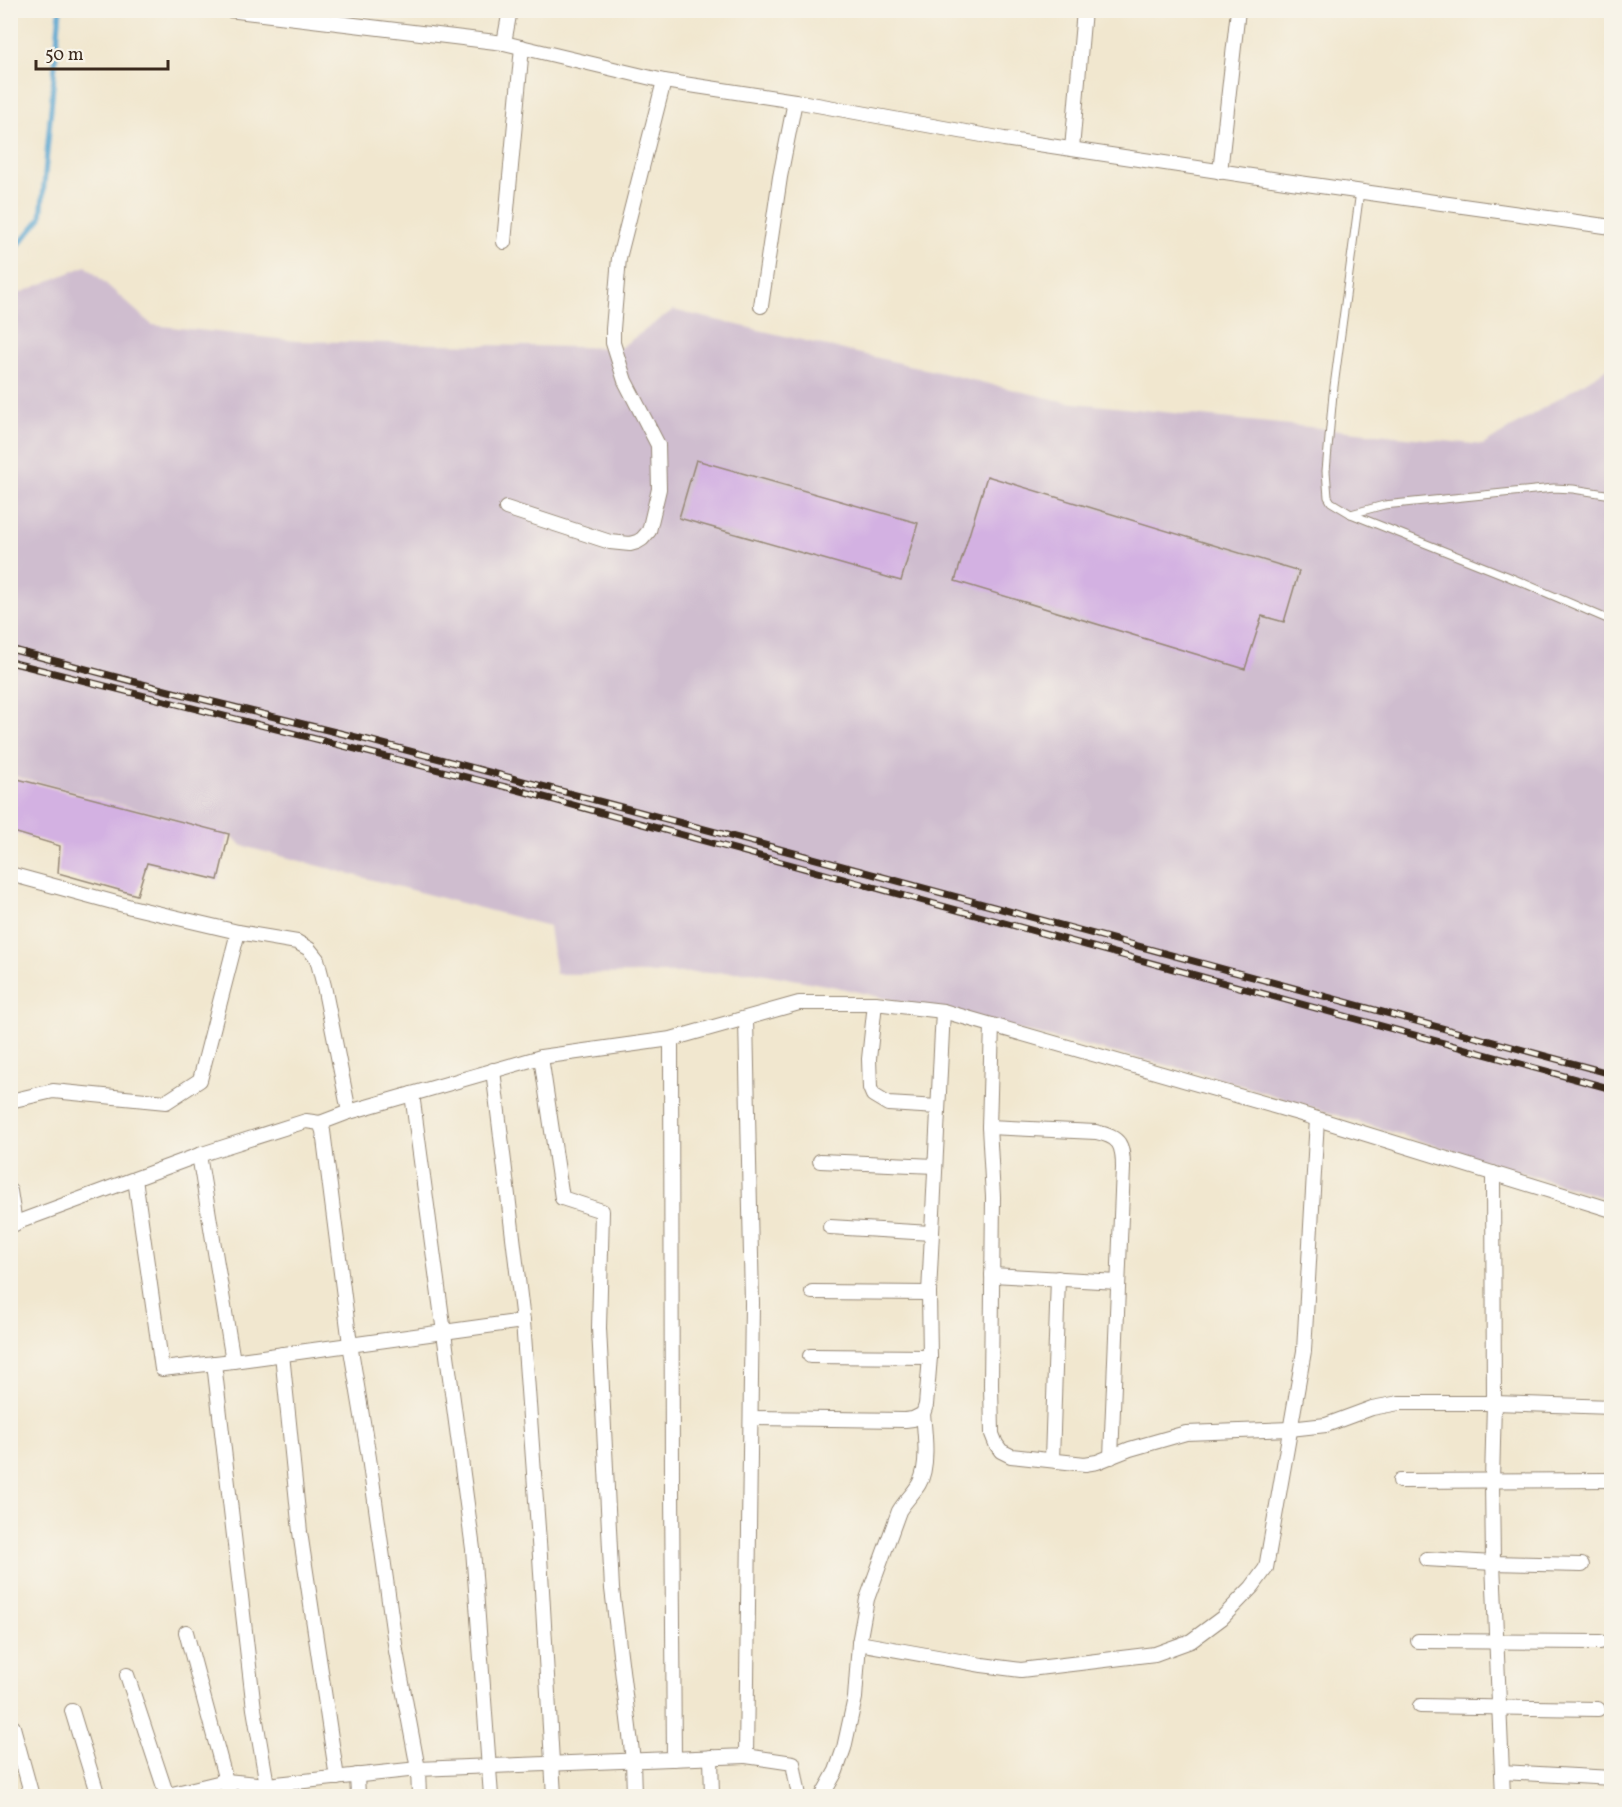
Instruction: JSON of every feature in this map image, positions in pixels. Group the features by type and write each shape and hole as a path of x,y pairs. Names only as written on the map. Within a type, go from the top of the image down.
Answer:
{"street":[{"path":"229,10 504,43 664,81 795,101 1004,139 1220,172 1611,226"},
{"path":"504,43 510,10"},
{"path":"1072,149 1084,10"},
{"path":"1220,172 1238,10"},
{"path":"504,242 522,47"},
{"path":"506,508 610,542 630,544 637,542 648,531 659,489 658,445 625,381 613,343 612,329 619,258 664,81"},
{"path":"761,306 780,177 795,101"},
{"path":"10,874 131,907 238,932 297,942 309,949 317,959 349,1112"},
{"path":"10,1101 53,1091 166,1102 200,1080 238,932"},
{"path":"10,1191 13,1224 199,1155 306,1121 320,1122 541,1057 671,1039 799,1003 875,1003 943,1011 1317,1119 1611,1210"},
{"path":"875,1003 869,1078 873,1095 888,1104 938,1107"},
{"path":"826,1795 844,1748 851,1718 855,1698 859,1643 867,1599 899,1511 919,1484 922,1476 925,1453 923,1414 926,1405 930,1358 929,1293 943,1011"},
{"path":"746,1019 752,1285 746,1756"},
{"path":"992,1025 989,1127 993,1197 992,1434 1001,1451 1011,1456 1085,1464 1186,1432 1290,1429 1326,1425 1372,1408 1399,1403 1611,1407"},
{"path":"671,1039 674,1759"},
{"path":"541,1057 562,1198 602,1211 599,1328 612,1589 633,1760 634,1797"},
{"path":"493,1070 523,1321 554,1797"},
{"path":"412,1094 473,1549 491,1797"},
{"path":"859,1643 1021,1670 1155,1654 1191,1641 1222,1617 1252,1587 1266,1568 1304,1351 1317,1119"},
{"path":"320,1122 350,1344 369,1458 396,1651 418,1769 419,1797"},
{"path":"989,1127 1096,1132 1117,1139 1121,1145 1123,1156 1111,1456"},
{"path":"199,1155 233,1361"},
{"path":"820,1161 935,1166"},
{"path":"1493,1173 1493,1563 1503,1797"},
{"path":"135,1179 162,1369 523,1321"},
{"path":"830,1227 932,1233"},
{"path":"992,1275 1118,1282"},
{"path":"1052,1460 1059,1278"},
{"path":"813,1292 929,1293"},
{"path":"282,1354 300,1532 337,1778"},
{"path":"810,1356 930,1358"},
{"path":"214,1363 254,1709 267,1785"},
{"path":"751,1418 905,1420 923,1414"},
{"path":"1400,1481 1611,1480"},
{"path":"1426,1559 1582,1565"},
{"path":"186,1632 230,1797"},
{"path":"1418,1641 1600,1642"},
{"path":"127,1675 165,1796 226,1781 267,1785 418,1769 746,1756 793,1763 799,1797"},
{"path":"1420,1706 1598,1709"},
{"path":"72,1711 98,1797"},
{"path":"13,1727 32,1797"},
{"path":"711,1757 711,1797"},
{"path":"1502,1772 1611,1778"},
{"path":"357,1775 358,1797"}],"lane":[{"path":"1360,191 1333,394 1326,471 1328,497 1331,502 1351,514 1507,576 1611,621"},
{"path":"1351,514 1384,505 1554,489 1573,489 1611,495"}],"shaded area":[{"path":"86,266 152,325 297,341 620,348 673,310 1066,402 1483,445 1611,366 1611,1200 1205,1074 837,987 754,972 556,974 549,926 243,846 229,834 11,775 10,297"}],"building":[{"path":"696,460 918,523 901,581 679,518"},
{"path":"987,476 1299,571 1284,622 1262,616 1245,669 955,581"},
{"path":"10,777 229,834 218,880 147,863 137,895 58,873 60,846 10,831"}],"waterway":[{"path":"10,255 41,218 60,10"}],"railway":[{"path":"10,649 368,740 757,843 1612,1074"},
{"path":"10,662 518,790 1612,1089"}]}
